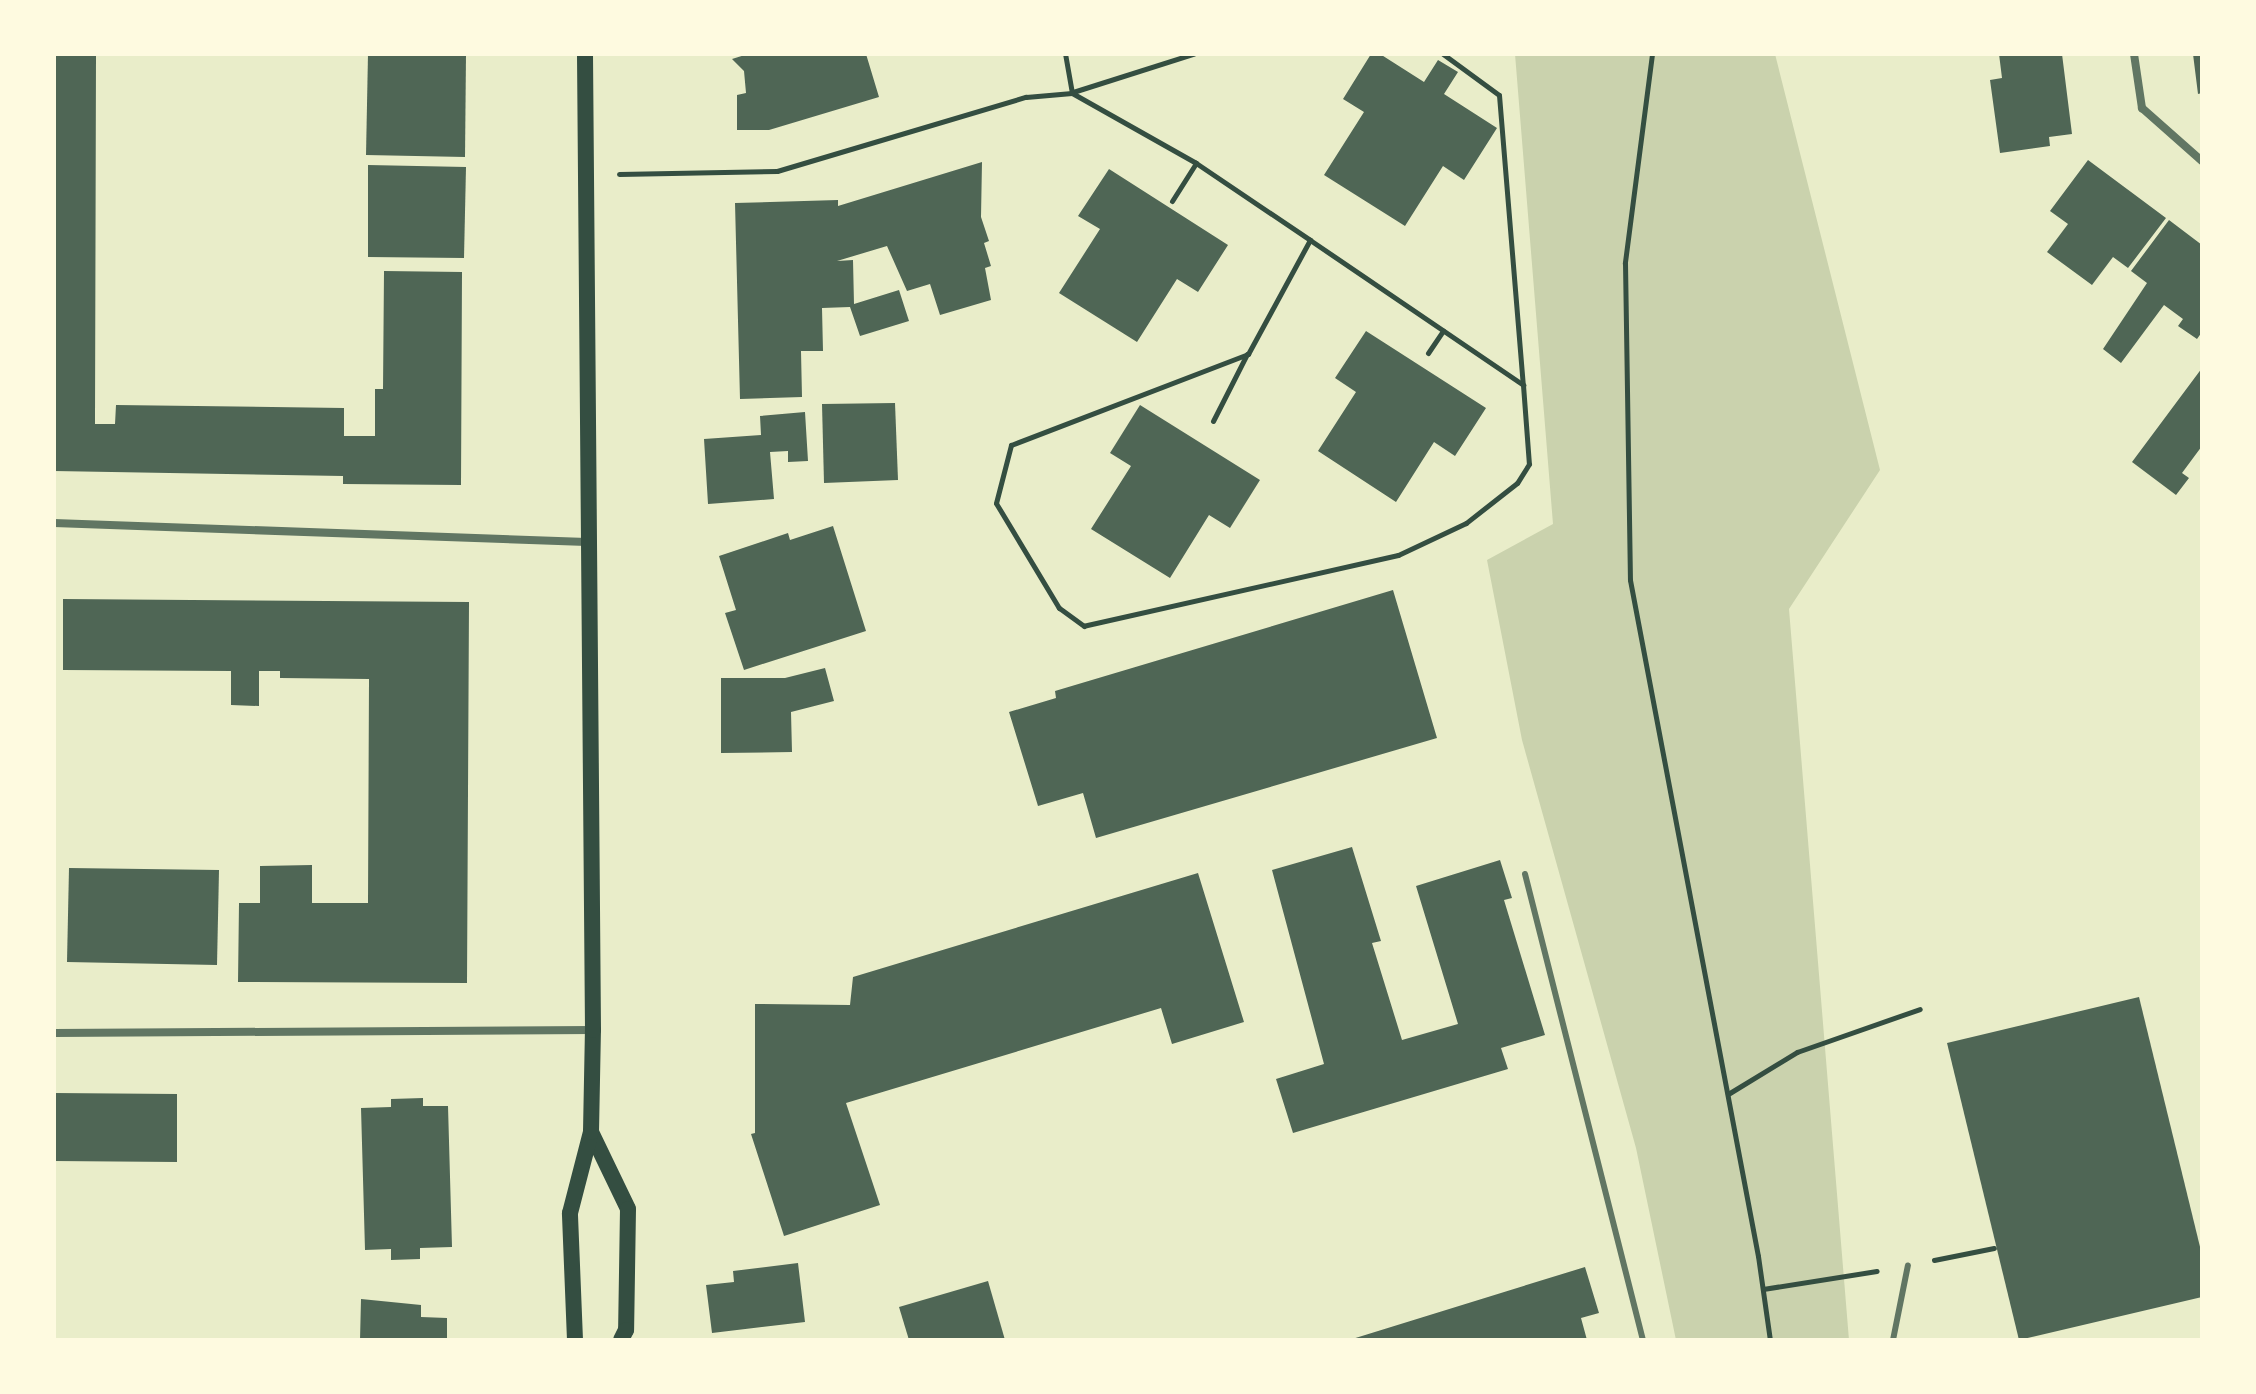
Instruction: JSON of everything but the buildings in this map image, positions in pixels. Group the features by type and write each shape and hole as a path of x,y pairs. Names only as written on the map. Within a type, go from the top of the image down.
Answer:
{"main road":[{"path":"575,1340 570,1213 591,1132 593,1030 585,54"},
{"path":"591,1132 628,1209 626,1330 621,1340"}],"street":[{"path":"2134,54 2142,108 2202,161"},
{"path":"54,523 587,542"},
{"path":"54,1033 593,1030"}],"lane":[{"path":"1525,874 1643,1340"},
{"path":"1893,1340 1908,1265"}],"path":[{"path":"1065,54 1072,93"},
{"path":"586,175 777,171 1026,97 1072,93 1193,54"},
{"path":"1248,354 1011,445 996,503 1059,608 1084,626 1398,555 1466,523 1517,483 1529,464 1499,95 1443,54"},
{"path":"1652,54 1625,263 1630,580 1728,1094 1770,1340"},
{"path":"1072,93 1196,163 1523,385"},
{"path":"1172,201 1196,163"},
{"path":"1213,421 1310,240"},
{"path":"1428,353 1443,331"},
{"path":"1728,1094 1797,1052 1920,1009"}],"green space":[{"path":"1515,54 1775,54 1880,470 1789,609 1849,1340 1676,1340 1636,1148 1522,740 1487,560 1553,524"}]}
